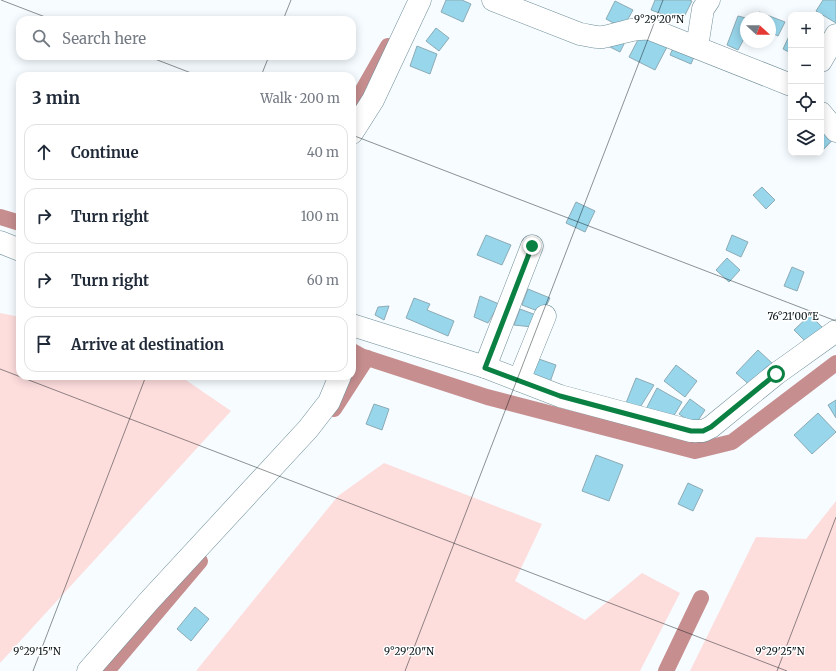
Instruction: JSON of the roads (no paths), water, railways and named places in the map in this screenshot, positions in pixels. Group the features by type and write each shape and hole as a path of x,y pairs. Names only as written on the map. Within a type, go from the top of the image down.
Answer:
{"street":[{"path":"356,127 373,100 420,0"},
{"path":"493,0 580,34 594,37 602,37 642,28 650,29 789,84"},
{"path":"697,47 703,9 709,0"},
{"path":"824,56 836,35"},
{"path":"824,117 836,131"},
{"path":"0,242 16,248"},
{"path":"485,368 532,246"},
{"path":"519,380 545,316"},
{"path":"356,326 485,368 560,396 691,431 703,431 711,427 776,374 836,331"},
{"path":"88,671 149,601 308,429 329,402 338,380"}],"waterway":[{"path":"356,102 388,46"},
{"path":"0,217 16,222"},
{"path":"356,353 487,397 695,451 732,442 836,363"},
{"path":"356,375 367,358"},
{"path":"334,409 353,380"},
{"path":"107,671 200,561"},
{"path":"666,671 701,598"}]}
